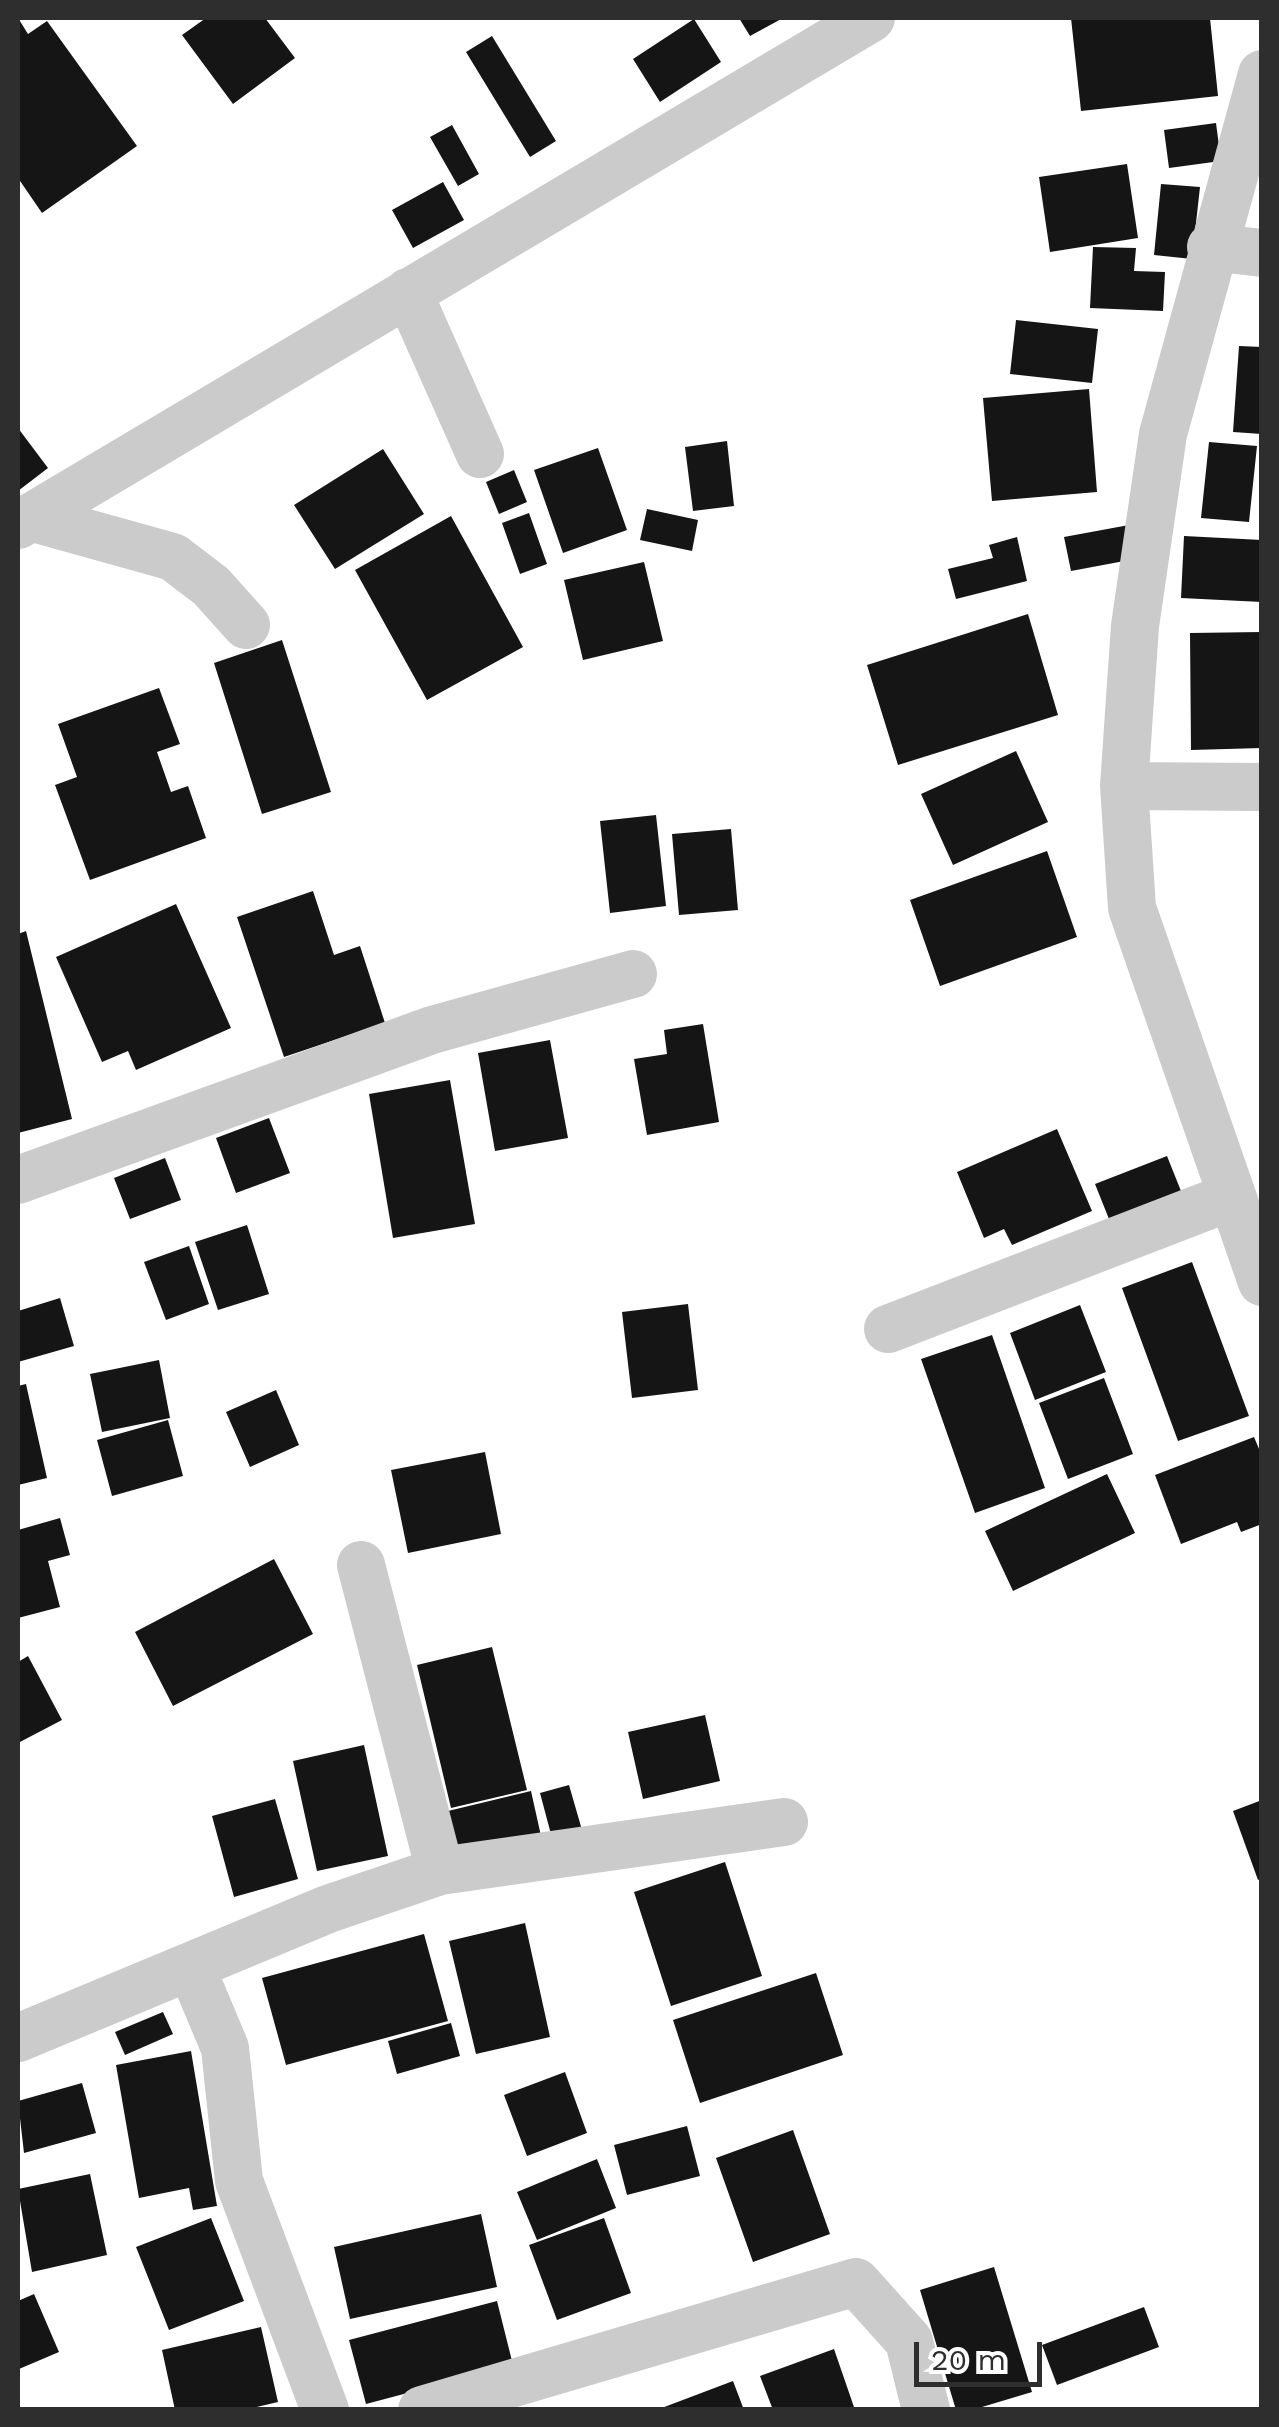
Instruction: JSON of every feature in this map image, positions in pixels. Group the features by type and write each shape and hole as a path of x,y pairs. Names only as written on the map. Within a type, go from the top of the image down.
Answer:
{"street":[{"path":"26,522 870,18"},
{"path":"1262,74 1211,246 1163,434 1135,626 1124,786 1132,908 1262,1282"},
{"path":"1211,246 1262,253"},
{"path":"408,292 480,454"},
{"path":"26,522 173,557 211,586 246,625"},
{"path":"1124,786 1262,787"},
{"path":"18,1180 432,1030 632,974"},
{"path":"888,1330 1230,1196"},
{"path":"361,1565 440,1871"},
{"path":"18,2038 328,1909 440,1871 784,1822"},
{"path":"191,1967 224,2048 239,2180 324,2410"},
{"path":"422,2410 856,2282 909,2341 926,2410"}],"building":[{"path":"18,18 28,34 47,21 137,146 42,213 18,178"},
{"path":"206,18 265,18 295,58 233,104 182,35"},
{"path":"739,18 783,18 750,36"},
{"path":"1071,18 1210,18 1218,96 1081,111"},
{"path":"694,19 721,62 660,102 633,59"},
{"path":"492,36 556,141 530,157 466,52"},
{"path":"1216,123 1221,161 1169,168 1164,130"},
{"path":"452,125 479,174 458,186 430,137"},
{"path":"1127,164 1138,238 1050,252 1039,177"},
{"path":"443,182 464,220 413,248 392,210"},
{"path":"1161,184 1200,187 1192,259 1154,255"},
{"path":"1093,247 1136,248 1134,271 1165,272 1163,311 1090,308"},
{"path":"1016,320 1098,329 1092,383 1010,374"},
{"path":"1239,346 1262,347 1262,434 1233,432"},
{"path":"1089,389 1097,492 992,501 983,398"},
{"path":"18,428 48,468 18,491"},
{"path":"727,441 734,506 693,511 685,447"},
{"path":"1209,442 1257,446 1249,522 1201,518"},
{"path":"598,448 627,530 563,553 534,470"},
{"path":"383,449 424,514 335,569 294,505"},
{"path":"514,470 527,502 499,514 486,482"},
{"path":"647,509 698,520 692,551 640,540"},
{"path":"529,513 547,564 520,574 502,523"},
{"path":"451,516 523,647 427,700 355,570"},
{"path":"1129,525 1135,559 1071,571 1064,537"},
{"path":"1184,536 1262,540 1262,602 1181,598"},
{"path":"1017,537 1027,581 956,599 948,569 993,558 989,545"},
{"path":"644,562 663,641 583,660 564,580"},
{"path":"1028,614 1058,715 898,765 867,665"},
{"path":"1262,632 1262,748 1191,750 1190,633"},
{"path":"282,640 331,792 262,814 214,663"},
{"path":"159,688 180,744 157,752 171,792 188,786 206,838 90,880 55,785 77,777 58,724"},
{"path":"1016,751 1048,822 953,865 921,794"},
{"path":"656,815 666,906 610,913 600,821"},
{"path":"731,829 738,910 679,915 672,834"},
{"path":"1047,851 1077,937 940,986 910,900"},
{"path":"313,891 334,955 360,946 385,1023 284,1057 237,917"},
{"path":"176,904 231,1028 136,1070 128,1051 102,1062 56,957"},
{"path":"26,931 72,1119 18,1133 18,934"},
{"path":"703,1024 719,1122 647,1135 634,1059 667,1054 664,1030"},
{"path":"550,1040 568,1138 495,1151 478,1053"},
{"path":"450,1080 475,1224 393,1238 369,1094"},
{"path":"269,1118 290,1173 236,1193 216,1138"},
{"path":"1057,1129 1092,1211 1012,1245 1004,1229 984,1238 957,1172"},
{"path":"1167,1156 1181,1191 1109,1219 1095,1184"},
{"path":"165,1158 181,1200 130,1219 114,1178"},
{"path":"247,1225 269,1294 218,1310 195,1242"},
{"path":"189,1246 209,1304 166,1320 144,1262"},
{"path":"1192,1262 1249,1416 1178,1441 1122,1288"},
{"path":"60,1298 74,1346 18,1362 18,1311"},
{"path":"688,1304 698,1390 632,1398 622,1312"},
{"path":"1080,1305 1106,1372 1035,1400 1010,1333"},
{"path":"992,1335 1045,1488 975,1513 921,1359"},
{"path":"159,1360 170,1418 102,1432 90,1374"},
{"path":"1104,1378 1133,1454 1068,1479 1039,1403"},
{"path":"26,1384 47,1478 18,1485 18,1386"},
{"path":"276,1390 299,1445 250,1467 226,1412"},
{"path":"168,1420 183,1476 112,1496 97,1440"},
{"path":"1254,1437 1262,1456 1262,1524 1241,1532 1237,1522 1181,1544 1155,1475"},
{"path":"485,1452 501,1534 408,1553 391,1470"},
{"path":"1107,1474 1135,1533 1013,1591 985,1531"},
{"path":"60,1518 70,1555 48,1561 60,1607 18,1618 18,1530"},
{"path":"274,1559 313,1634 173,1706 135,1632"},
{"path":"492,1647 527,1790 451,1808 417,1665"},
{"path":"28,1656 62,1720 18,1743 18,1662"},
{"path":"705,1715 720,1781 643,1799 628,1732"},
{"path":"364,1745 388,1856 317,1871 293,1761"},
{"path":"569,1785 582,1830 552,1838 540,1793"},
{"path":"531,1791 541,1836 458,1856 448,1811"},
{"path":"275,1799 298,1879 234,1897 212,1816"},
{"path":"1262,1800 1262,1878 1258,1880 1233,1811"},
{"path":"725,1862 762,1976 671,2006 634,1892"},
{"path":"525,1923 550,2037 476,2054 449,1941"},
{"path":"424,1934 448,2021 286,2065 262,1978"},
{"path":"816,1973 843,2055 700,2103 673,2020"},
{"path":"163,2012 173,2034 125,2055 115,2032"},
{"path":"451,2023 460,2056 397,2074 388,2041"},
{"path":"191,2051 217,2206 193,2210 189,2188 139,2198 116,2065"},
{"path":"565,2072 587,2133 527,2156 504,2095"},
{"path":"82,2083 96,2133 24,2153 18,2101"},
{"path":"687,2126 700,2176 627,2195 614,2145"},
{"path":"793,2130 830,2234 753,2262 716,2158"},
{"path":"597,2159 616,2208 537,2240 517,2192"},
{"path":"90,2174 107,2255 32,2272 18,2189"},
{"path":"481,2214 497,2287 350,2319 334,2247"},
{"path":"211,2218 244,2301 169,2330 136,2247"},
{"path":"604,2218 631,2293 557,2320 529,2245"},
{"path":"994,2267 1032,2392 972,2410 956,2410 920,2290"},
{"path":"34,2294 59,2352 19,2369 18,2301"},
{"path":"497,2301 513,2365 366,2404 349,2340"},
{"path":"1144,2307 1159,2347 1057,2385 1042,2345"},
{"path":"261,2327 278,2402 244,2410 175,2410 162,2350"},
{"path":"834,2349 855,2410 773,2410 760,2376"},
{"path":"733,2381 744,2410 659,2410 659,2409"}]}
